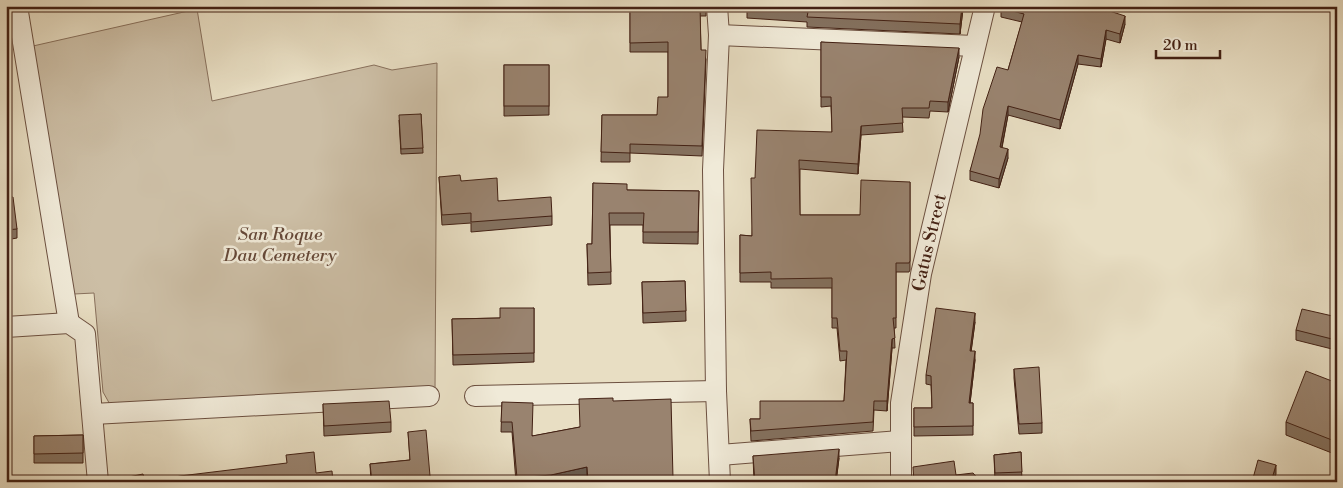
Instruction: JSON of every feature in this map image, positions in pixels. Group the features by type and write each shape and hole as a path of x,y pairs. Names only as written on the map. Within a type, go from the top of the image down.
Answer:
{"street":[{"path":"18,6 93,414 98,482"},
{"path":"717,6 719,35 713,170 716,391 720,482"},
{"name":"Gatus Street","path":"901,482 900,403 921,274 985,6"},
{"path":"719,35 974,46"},
{"path":"6,327 77,329"},
{"path":"475,396 716,391"},
{"path":"93,414 429,396"},
{"path":"720,455 900,441"}],"green space":[{"name":"San Roque Dau Cemetery","path":"197,9 212,101 374,65 392,70 437,63 435,392 112,408 103,392 94,293 74,294 33,46"}],"building":[{"path":"630,6 700,6 701,50 706,50 702,146 630,144 630,153 601,152 602,115 657,115 658,97 668,97 668,42 630,43"},
{"path":"747,6 962,6 960,24 807,17 808,12 747,9"},
{"path":"1001,6 1094,6 1125,16 1120,34 1106,30 1101,59 1078,55 1060,120 1008,106 1000,147 1008,149 999,179 970,171 980,134 983,109 997,67 1008,70 1024,14 1001,8"},
{"path":"821,42 959,48 948,102 930,101 929,108 902,108 903,123 861,126 858,164 799,160 800,215 860,215 861,180 910,182 910,261 909,263 896,263 896,318 893,318 895,338 892,339 887,401 874,401 873,422 751,431 750,419 760,419 760,401 844,401 847,351 840,351 837,318 832,318 832,278 771,279 771,272 740,273 740,235 752,236 751,178 755,178 757,130 832,132 831,97 821,97"},
{"path":"504,65 549,65 549,106 504,106"},
{"path":"421,114 423,148 401,149 399,115"},
{"path":"460,175 461,181 497,178 498,201 551,197 552,216 471,222 471,213 442,215 439,177"},
{"path":"593,183 627,184 627,190 699,191 698,232 643,232 644,213 609,213 611,272 588,273 587,244 592,244"},
{"path":"13,197 17,229 6,230 6,198"},
{"path":"685,281 686,311 643,313 642,282"},
{"path":"500,308 534,308 534,353 453,355 452,319 500,318"},
{"path":"936,308 975,313 970,351 975,351 969,403 973,403 973,426 914,427 914,408 932,408 931,376 926,375"},
{"path":"1302,309 1337,317 1337,344 1332,342 1332,339 1296,330"},
{"path":"1039,367 1042,423 1019,424 1014,369"},
{"path":"1306,371 1337,383 1337,442 1286,422"},
{"path":"613,398 613,401 671,399 673,478 710,477 714,482 588,482 587,467 551,475 517,478 512,422 501,422 502,402 533,403 532,436 580,427 579,399"},
{"path":"389,401 391,422 324,426 323,404"},
{"path":"426,430 430,476 406,480 406,482 372,482 370,464 410,460 408,432"},
{"path":"83,435 83,453 34,454 34,436"},
{"path":"839,449 835,482 755,482 753,456"},
{"path":"314,452 316,473 332,471 333,482 295,482 294,480 281,482 154,482 180,476 287,463 286,455"},
{"path":"1021,452 1022,472 995,473 994,455"},
{"path":"1258,460 1276,465 1271,482 1252,482"},
{"path":"954,461 956,475 973,473 981,482 914,482 913,467"},
{"path":"143,474 145,482 120,482 119,479"}]}
